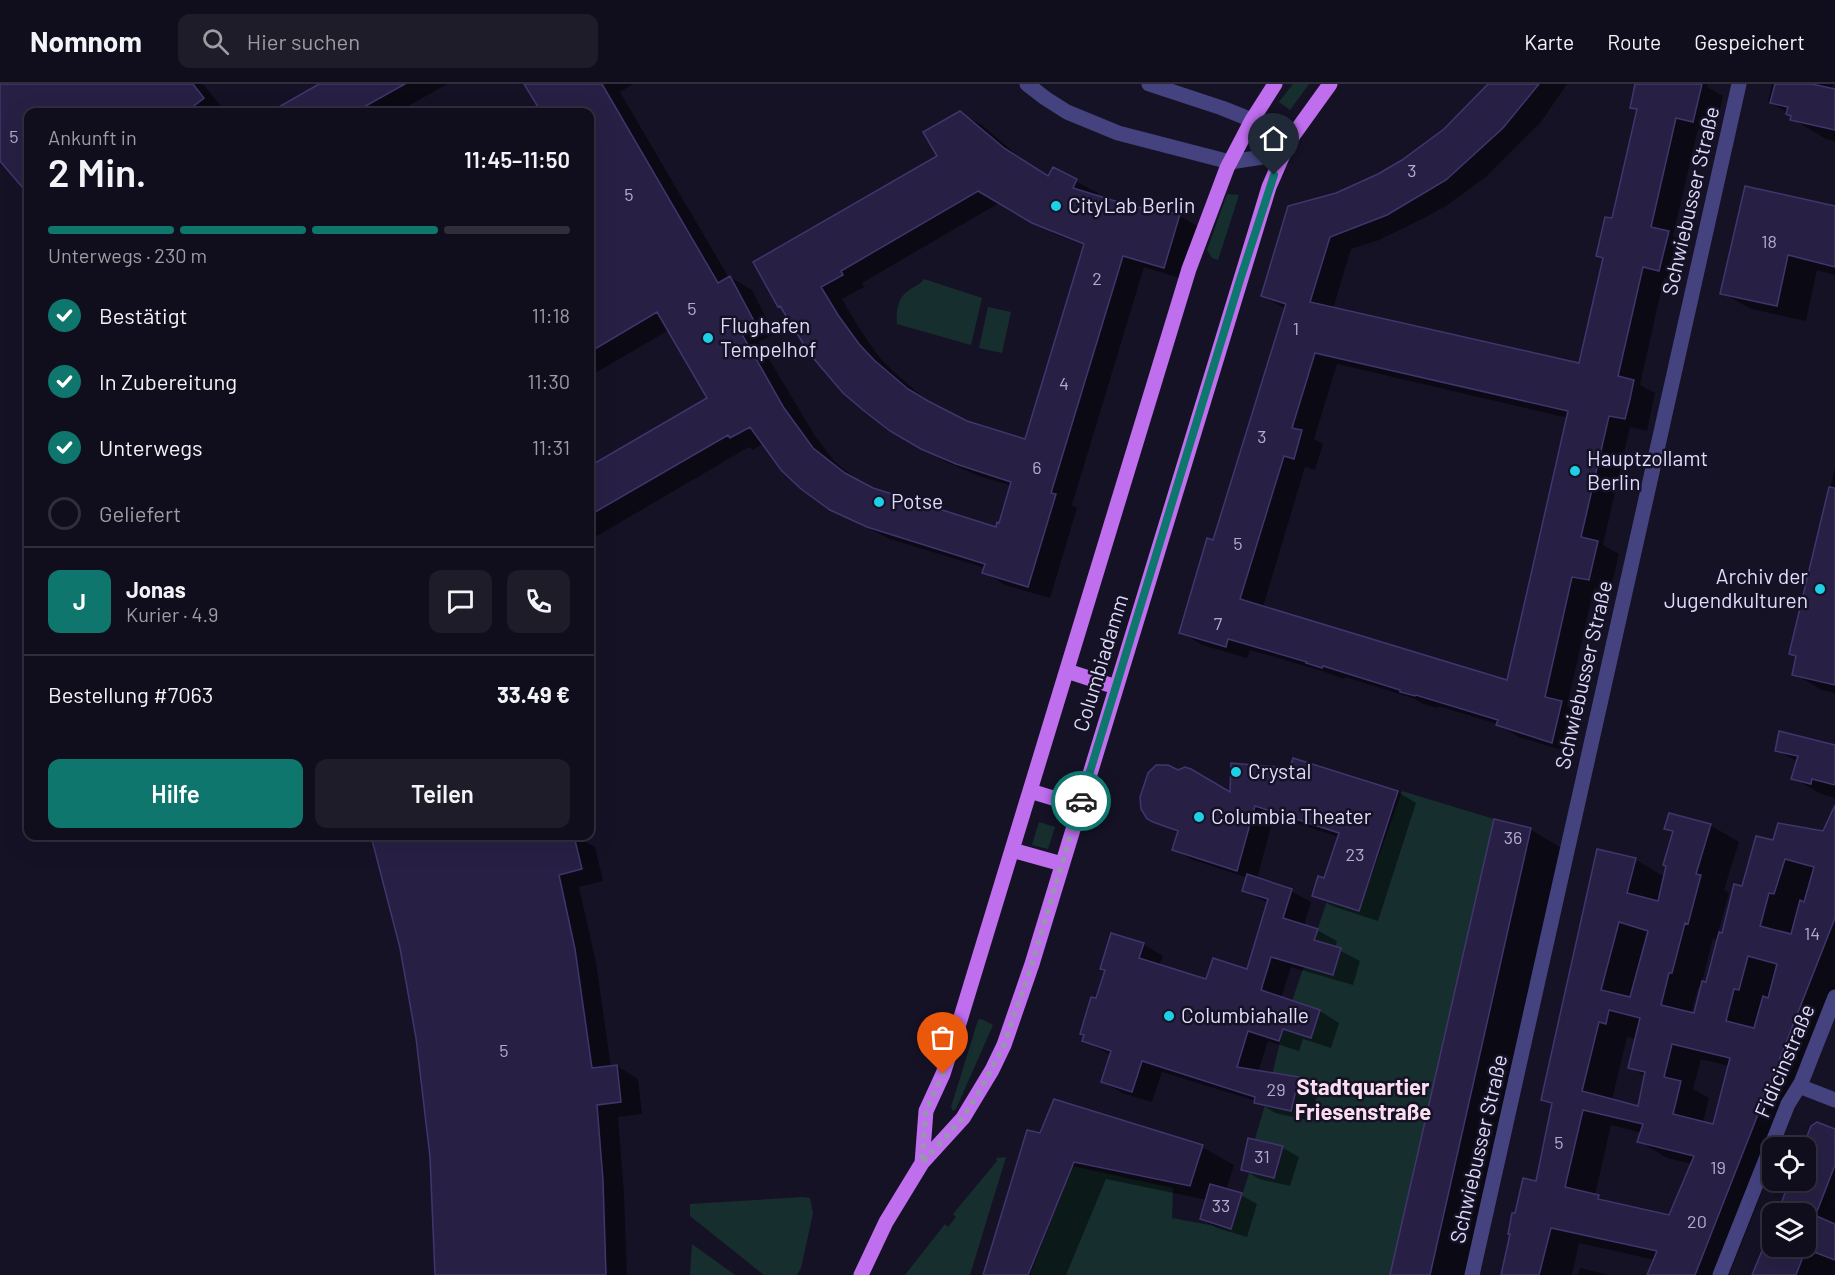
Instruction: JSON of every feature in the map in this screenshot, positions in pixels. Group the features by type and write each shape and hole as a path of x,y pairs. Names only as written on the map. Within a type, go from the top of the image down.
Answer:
{"main road":[{"name":"Columbiadamm","path":"922,1163 926,1111 943,1074 1189,269 1218,187 1252,120 1275,84"},
{"name":"Columbiadamm","path":"861,1275 886,1222 922,1163 963,1118 1004,1045 1062,864 1269,187 1286,148 1330,84"},
{"path":"1067,671 1116,687"},
{"path":"1030,791 1079,806"},
{"path":"1012,850 1062,864"}],"street":[{"path":"1027,84 1067,112 1100,127 1230,162 1286,148"},
{"path":"1149,84 1252,120 1286,148"},
{"name":"Schwiebusser Straße","path":"1472,1275 1739,84"},
{"name":"Fidicinstraße","path":"1720,1275 1788,1104 1800,1086 1835,997"},
{"path":"1800,1086 1835,1100"}],"green space":[{"path":"1293,84 1309,84 1290,110 1279,102"},
{"path":"1227,194 1239,195 1218,260 1212,258 1207,250"},
{"path":"924,279 982,298 971,345 897,324 899,302 904,294"},
{"path":"988,307 1011,312 1002,353 979,348"},
{"path":"1402,791 1494,819 1391,1275 1030,1275 1072,1166 1173,1188 1172,1218 1231,1229 1251,1167 1277,1173 1283,1146 1254,1142 1283,1029 1311,1038 1320,1010 1292,1001 1304,966 1333,975 1341,948 1314,940 1327,901 1359,911"},
{"path":"1039,822 1055,827 1048,849 1032,845"},
{"path":"981,1019 993,1025 956,1109 953,1111 951,1107 978,1020"},
{"path":"1006,1157 970,1275 905,1275 945,1224 948,1227 956,1217 953,1214 997,1161 996,1158"},
{"path":"810,1198 813,1213 801,1268 797,1275 764,1275 690,1216 690,1204"},
{"path":"692,1244 735,1275 690,1275"}],"building":[{"path":"0,84 193,84 204,98 191,108 24,108 24,189 0,161"},
{"path":"319,84 405,84 362,108 277,108"},
{"name":"Flughafen Tempelhof","path":"524,84 602,84 718,283 730,276 754,321 739,329 784,408 813,448 845,473 873,488 996,527 1011,482 956,464 921,449 890,431 843,393 809,353 780,306 778,307 753,262 937,156 923,132 960,111 1004,148 1048,176 1053,167 1077,179 1073,188 1131,206 1180,214 1164,268 1123,256 1051,493 1056,494 1028,587 982,573 985,564 867,527 830,510 801,489 781,470 750,427 730,438 728,435 594,513 594,464 707,398 657,312 594,350 594,108 539,108","holes":["978,191 1032,223 1084,244 1025,439 967,421 908,389 859,344 821,287 843,275 841,271"]},
{"path":"1488,84 1539,84 1503,128 1446,180 1387,215 1330,237 1310,302 1579,363 1603,258 1596,256 1605,217 1612,218 1637,109 1630,108 1635,84 1702,84 1693,122 1676,118 1651,227 1669,231 1659,271 1643,267 1618,376 1634,380 1630,399 1625,419 1609,416 1581,537 1598,541 1589,580 1572,577 1545,697 1562,701 1552,743 1496,725 1498,720 1400,692 1400,690 1323,666 1322,668 1228,639 1226,647 1179,633 1207,538 1213,540 1286,304 1261,296 1288,206 1336,193 1378,174 1402,160 1444,129","holes":["1315,353 1568,411 1507,680 1240,599 1284,456 1294,459 1302,430 1292,428"]},
{"path":"1775,84 1812,84 1835,89 1835,130 1790,120 1791,116 1786,114 1788,107 1770,103"},
{"path":"1745,186 1835,206 1835,267 1788,255 1777,306 1720,294"},
{"path":"1829,487 1835,488 1835,685 1792,675 1796,656 1789,654"},
{"path":"1779,731 1835,745 1835,785 1812,779 1811,784 1791,779 1798,756 1775,751"},
{"path":"1293,758 1398,791 1359,911 1312,896 1318,876 1324,878 1339,833 1255,806 1237,871 1172,850 1178,831 1147,819 1141,809 1140,797 1148,773 1156,765 1168,765 1178,770 1185,767 1191,769 1230,792 1231,763 1290,768"},
{"path":"1835,805 1835,918 1695,1275 1647,1275 1657,1251 1551,1228 1539,1275 1501,1275 1512,1213 1515,1213 1523,1178 1536,1181 1552,1103 1541,1100 1597,849 1636,858 1627,893 1658,901 1666,866 1663,865 1673,831 1664,829 1669,813 1711,824 1696,874 1701,875 1688,924 1685,923 1661,1005 1694,1013 1702,981 1706,982 1719,932 1722,933 1734,884 1742,886 1756,836 1773,840 1778,823 1823,831","holes":["1785,859 1814,867 1804,902 1800,900 1791,934 1760,926 1769,893 1774,894","1619,922 1648,931 1630,997 1601,990","1748,956 1777,964 1768,998 1763,996 1754,1028 1726,1021 1734,989 1739,990","1609,1010 1640,1018 1628,1068 1645,1072 1638,1106 1582,1091 1599,1022 1606,1024","1672,1044 1730,1058 1713,1124 1673,1114 1681,1081 1664,1077","1583,1110 1643,1124 1637,1142 1694,1156 1669,1215 1598,1199 1599,1195 1565,1187"]},
{"path":"1494,819 1531,828 1430,1275 1390,1275"},
{"path":"372,840 575,840 582,869 559,875 575,949 592,1068 617,1065 621,1102 597,1105 603,1180 606,1275 435,1275 430,1157 416,1038 400,948"},
{"name":"Columbiahalle","path":"1247,874 1292,889 1283,918 1318,929 1314,940 1341,948 1333,975 1271,957 1261,990 1320,1010 1311,1038 1283,1029 1279,1041 1248,1031 1237,1067 1299,1077 1291,1111 1254,1103 1255,1097 1142,1061 1132,1092 1101,1082 1111,1051 1082,1041 1084,1035 1080,1034 1091,997 1096,998 1105,970 1100,969 1111,933 1144,943 1139,958 1206,979 1213,958 1247,969 1268,899 1242,891"},
{"path":"1054,1099 1203,1145 1190,1186 1074,1162 1028,1275 983,1275 1027,1130 1040,1133"},
{"path":"1817,1122 1835,1129 1835,1165 1816,1214 1816,1203 1781,1203 1786,1191 1816,1191 1816,1137 1807,1137 1811,1126"},
{"path":"1248,1138 1283,1146 1274,1178 1241,1170"},
{"path":"1210,1184 1242,1193 1231,1229 1200,1219"},
{"path":"1816,1216 1835,1224 1835,1260 1816,1253"},
{"path":"1762,1251 1762,1257 1803,1257 1796,1275 1752,1275"}],"way so far":[{"path":"943,1074 926,1111 922,1163 963,1118 1004,1045 1032,964 1081,801"}],"place":[{"name":"CityLab Berlin","path":"1056,206"},
{"name":"Flughafen Tempelhof","path":"708,338"},
{"name":"Hauptzollamt Berlin","path":"1575,471"},
{"name":"Potse","path":"879,502"},
{"name":"Archiv der Jugendkulturen","path":"1820,589"},
{"name":"Crystal","path":"1236,772"},
{"name":"Columbia Theater","path":"1199,817"},
{"name":"Columbiahalle","path":"1169,1016"}],"district":[{"name":"Stadtquartier Friesenstraße","path":"1363,1100"}],"route":[{"path":"1081,801 1274,175"}]}
